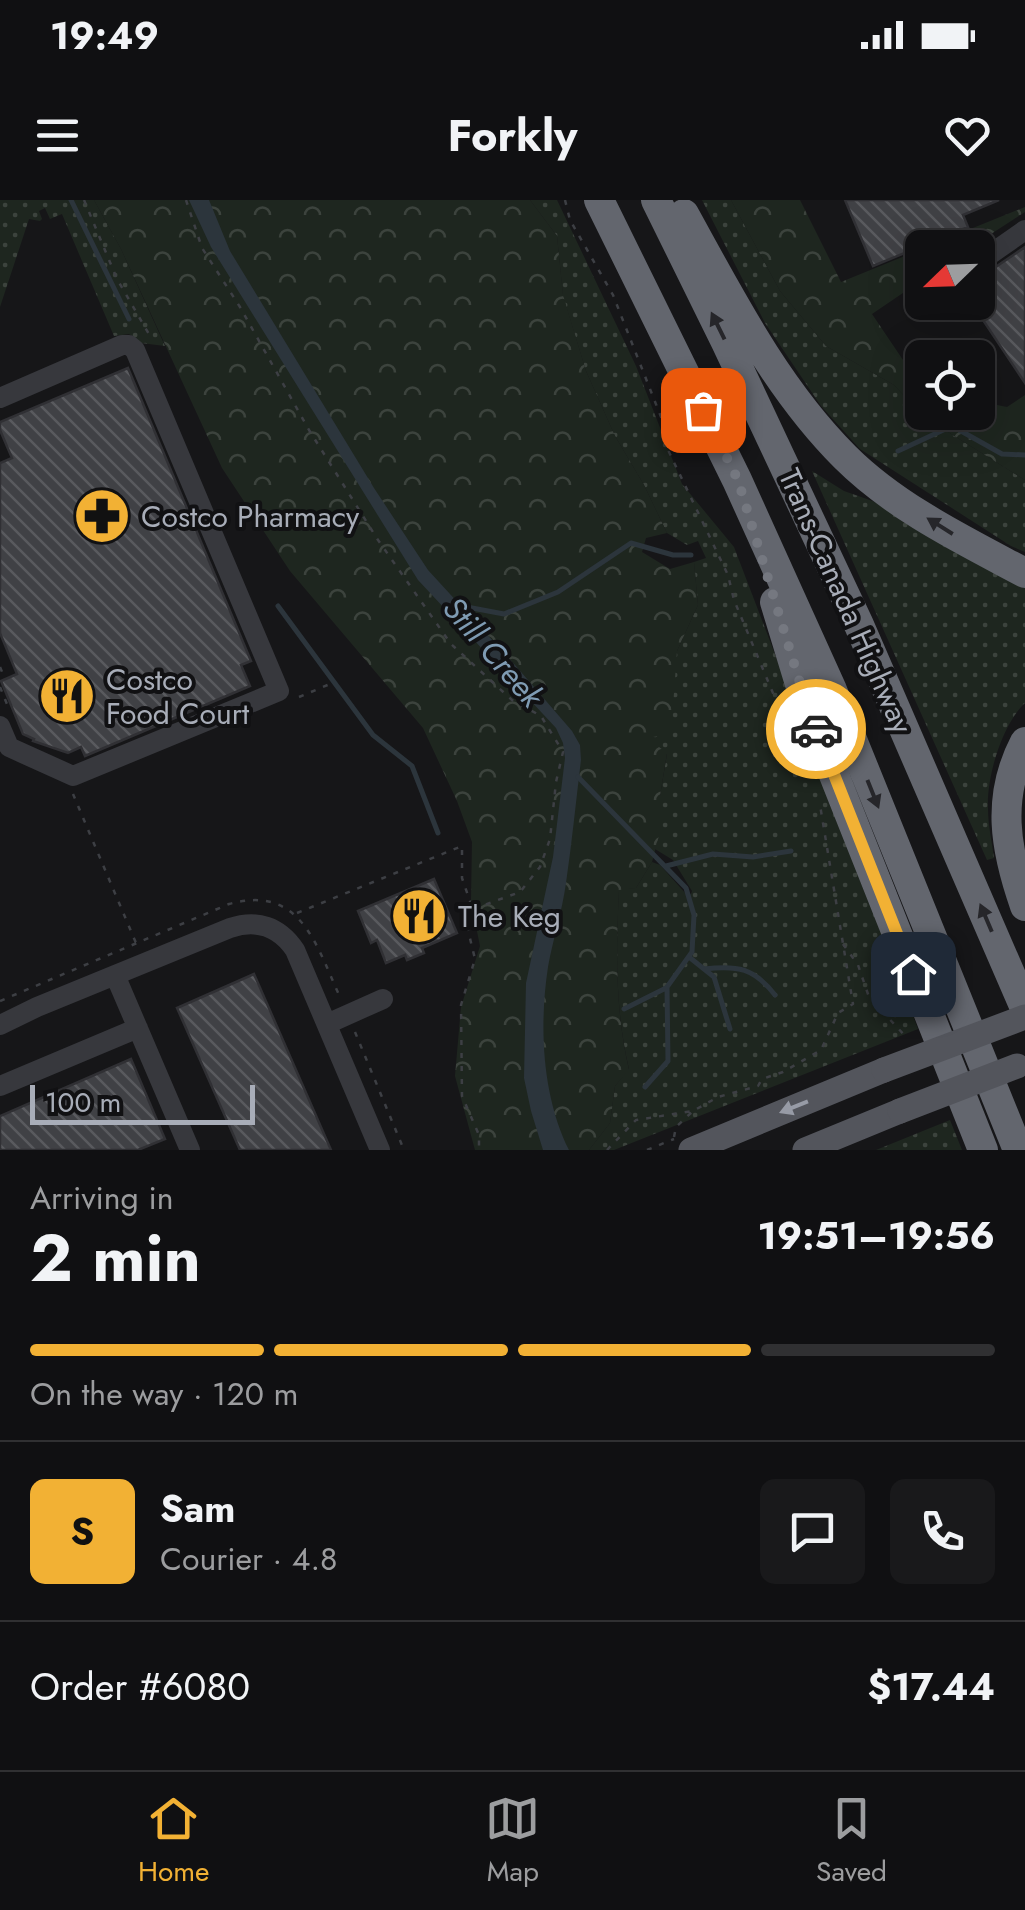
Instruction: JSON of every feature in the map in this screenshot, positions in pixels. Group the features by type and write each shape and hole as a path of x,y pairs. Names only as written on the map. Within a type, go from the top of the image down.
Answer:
{"highway":[{"name":"Trans-Canada Highway","path":"599,200 738,480 832,690 1018,1150"},
{"name":"Trans-Canada Highway","path":"656,200 860,626 1025,1008"},
{"path":"676,200 750,334 836,448 870,479 950,534 1025,573"},
{"path":"738,480 807,706 983,1150"},
{"path":"1025,742 1015,761 1005,808 1009,858 1025,906"}],"main road":[{"path":"682,1145 1025,1017"},
{"path":"805,1150 1025,1064"}],"street":[{"path":"995,251 1025,230"},
{"path":"0,398 129,345 279,690 74,776 9,747 7,723"},
{"path":"0,1025 230,928 247,923 270,927 290,944 380,1150"},
{"path":"115,975 190,1150"},
{"path":"327,1024 383,999"},
{"path":"0,1086 138,1028"}],"path":[{"path":"84,200 117,279 150,336 147,349 136,354"},
{"path":"186,200 202,248 378,540 452,644 512,700 542,716 564,752 556,782 550,839 540,867 520,892 472,909 466,918 475,958 461,1005 462,1096 479,1135 479,1150"},
{"path":"565,200 570,220 613,295 663,422 669,452 728,575 734,600 804,771 815,777"},
{"path":"0,667 3,678"},
{"path":"299,697 330,684"},
{"path":"0,687 7,723"},
{"path":"68,784 136,943"},
{"path":"682,1145 676,1127 694,1112 718,1097 758,1086 762,1079 821,1050 838,1013 853,1004 818,796"},
{"path":"294,914 462,846 462,878 472,909"},
{"path":"0,1001 230,904 258,899"},
{"path":"352,1027 404,1150"},
{"path":"607,1150 636,1120 694,1112"}],"green space":[{"path":"0,200 94,200 165,346 141,343 129,334 114,336 62,214 50,219 45,208 39,211 40,221 29,219 0,307"},
{"path":"94,200 530,200 557,236 563,295 586,371 615,436 667,533 646,538 642,552 670,569 694,562 698,605 677,651 671,734 647,738 667,753 660,796 661,828 652,862 636,888 619,890 618,981 629,1070 615,1086 610,1123 589,1150 475,1150 455,1076 461,1007 480,946 471,901 472,842 457,801 423,728 290,571 222,468 121,249"},
{"path":"530,200 557,200 636,366 682,484 734,547 918,1029 614,1150 589,1150 610,1123 615,1086 629,1069 618,980 619,889 636,888 652,862 660,865 686,894 692,891 673,860 655,849 667,754 646,738 698,605 694,562 706,558 698,541 687,545 667,533 615,436 586,371 563,296 557,236"},
{"path":"702,200 731,200 780,291 826,346 894,385 905,397 905,430 945,430 1025,480 1025,552 860,449 821,406 765,323"},
{"path":"731,200 800,200 841,282 905,256 905,292 872,314 905,361 905,397 894,385 826,346 780,291"},
{"path":"1025,207 1025,212 995,231 968,230"},
{"path":"1025,395 1025,480 945,430 995,430 995,405 1007,407"},
{"path":"812,471 844,491 881,504 1025,585 1025,703 1009,724 990,782 988,815 994,858 987,860"},
{"path":"950,1120 962,1150 876,1150"}],"water":[{"name":"Still Creek","path":"189,200 209,200 230,251 428,570 515,665 580,745 568,868 548,967 544,1013 548,1084 569,1150 543,1150 524,1078 526,983 553,857 565,758 563,743 556,728 418,580 211,247"}],"building":[{"path":"845,200 999,200 963,215 968,227 961,230 905,230 905,253 873,266"},
{"path":"1025,247 1025,383 983,320 995,320 995,267"},
{"path":"128,368 251,661 241,665 250,686 85,756 81,747 68,753 23,734 1,681 17,674 0,633 0,463 12,458 0,422"},
{"path":"434,879 457,933 422,948 424,953 386,963 377,940 371,943 358,911"},
{"path":"254,974 331,1150 240,1150 177,1008"},
{"path":"131,1059 165,1139 138,1150 0,1150 0,1116"}],"waterway":[{"path":"71,200 129,319"},
{"path":"898,451 952,426 1002,454 1025,455"},
{"name":"Still Creek","path":"456,605 504,614 558,592 631,543 673,555 691,555"},
{"path":"278,606 373,735 412,766 438,833"},
{"path":"578,777 686,888 694,915 692,952 667,987 668,1061 645,1087"},
{"path":"666,866 713,854 753,857 791,851"},
{"path":"689,957 714,977 730,1029"},
{"path":"704,969 744,970 760,979 775,995"},
{"path":"624,1009 666,988"}],"way so far":[{"path":"703,410 738,480 816,729"}],"place":[{"name":"Costco Pharmacy","path":"102,516"},
{"name":"Costco Food Court","path":"67,696"},
{"name":"The Keg","path":"419,916"}],"route":[{"path":"816,729 913,974"}]}
